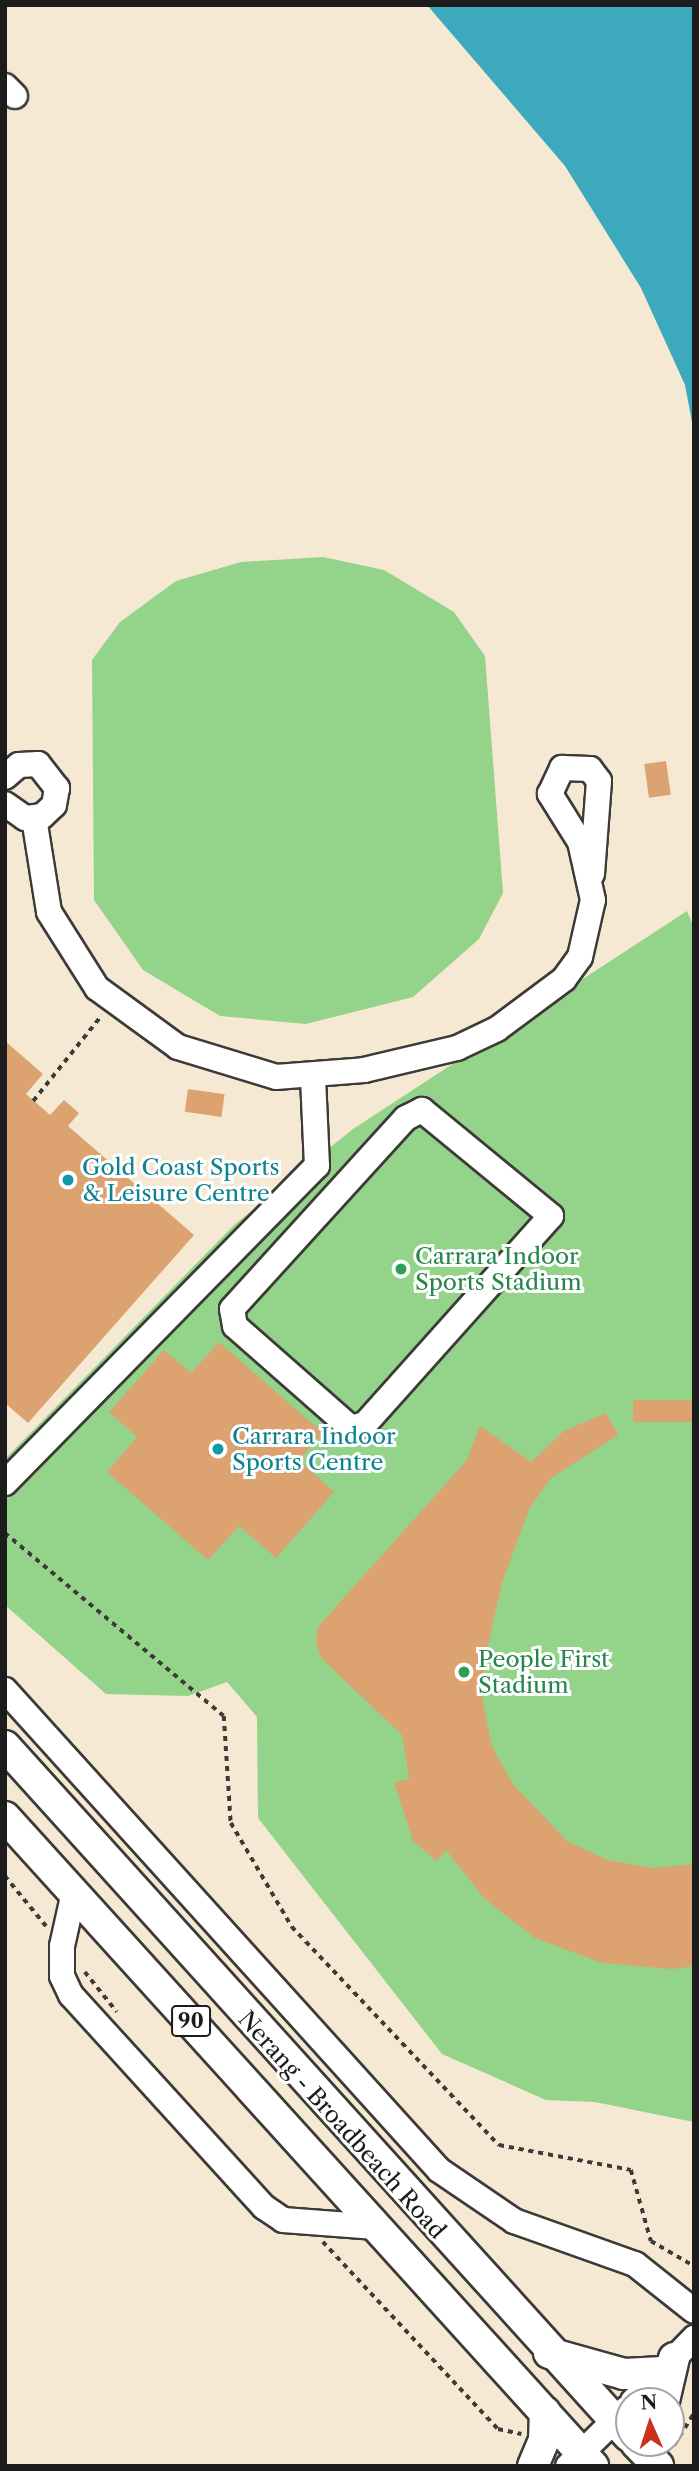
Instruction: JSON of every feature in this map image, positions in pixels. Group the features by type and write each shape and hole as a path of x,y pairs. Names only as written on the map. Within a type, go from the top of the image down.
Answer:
{"main road":[{"name":"Nerang - Broadbeach Road","path":"5,1746 550,2353 615,2412"},
{"name":"Nerang - Broadbeach Road","path":"5,1817 545,2412 581,2462"},
{"path":"550,2353 624,2374 674,2367"},
{"path":"533,2466 544,2440 545,2412"}],"street":[{"path":"5,777 28,763 51,773 54,805 34,818 17,816 5,804"},
{"path":"34,818 49,912 77,963 112,1002 150,1033 210,1061 276,1077 313,1077 457,1048 535,1003 580,957 590,929 592,874"},
{"path":"313,1077 317,1166 340,1190"},
{"path":"422,1110 551,1216 365,1424 346,1427 235,1326 232,1309 242,1294 340,1190 406,1118 422,1110"},
{"path":"5,1483 317,1166"},
{"path":"5,1690 439,2170 514,2221 635,2264 694,2311"},
{"path":"74,1892 62,1946 62,1976 71,1995 264,2207 295,2222 376,2227"},
{"path":"664,2387 674,2367"},
{"path":"581,2462 615,2447"}],"path":[{"path":"33,1101 112,1002"},
{"path":"5,1534 224,1716 231,1823 292,1927 499,2145 631,2170 651,2241 694,2266"}],"green space":[{"path":"323,557 384,570 454,612 485,656 503,893 479,939 413,997 306,1024 220,1016 143,970 94,900 92,660 120,622 176,581 241,562"},
{"path":"687,911 694,928 694,2122 595,2102 546,2100 442,2054 258,1818 257,1717 227,1682 188,1696 106,1694 5,1605 5,1459 234,1225 353,1129"}],"water":[{"path":"427,5 694,5 694,433 685,385 641,288 565,166"}],"building":[{"path":"666,761 671,795 649,798 644,764"},
{"name":"Gold Coast Sports & Leisure Centre","path":"5,1041 43,1074 26,1094 50,1115 64,1100 79,1113 68,1126 194,1235 28,1423 5,1403"},
{"path":"188,1089 225,1094 221,1117 185,1112"},
{"name":"Carrara Indoor Sports Centre","path":"219,1342 323,1433 299,1460 334,1492 276,1558 239,1526 208,1560 107,1472 137,1437 109,1412 164,1350 191,1373"},
{"path":"633,1400 694,1400 694,1422 633,1422"},
{"path":"606,1413 618,1435 551,1478 529,1509 502,1583 484,1663 483,1702 492,1746 512,1783 567,1841 607,1860 652,1868 694,1864 694,1966 673,1969 602,1963 535,1938 484,1898 446,1850 437,1861 413,1841 394,1782 409,1779 402,1735 321,1658 316,1641 318,1627 466,1461 480,1426 531,1462 564,1431"}],"place":[{"name":"Gold Coast Sports & Leisure Centre","path":"68,1180"},
{"name":"Carrara Indoor Sports Stadium","path":"401,1269"},
{"name":"Carrara Indoor Sports Centre","path":"218,1449"},
{"name":"People First Stadium","path":"464,1672"}]}
